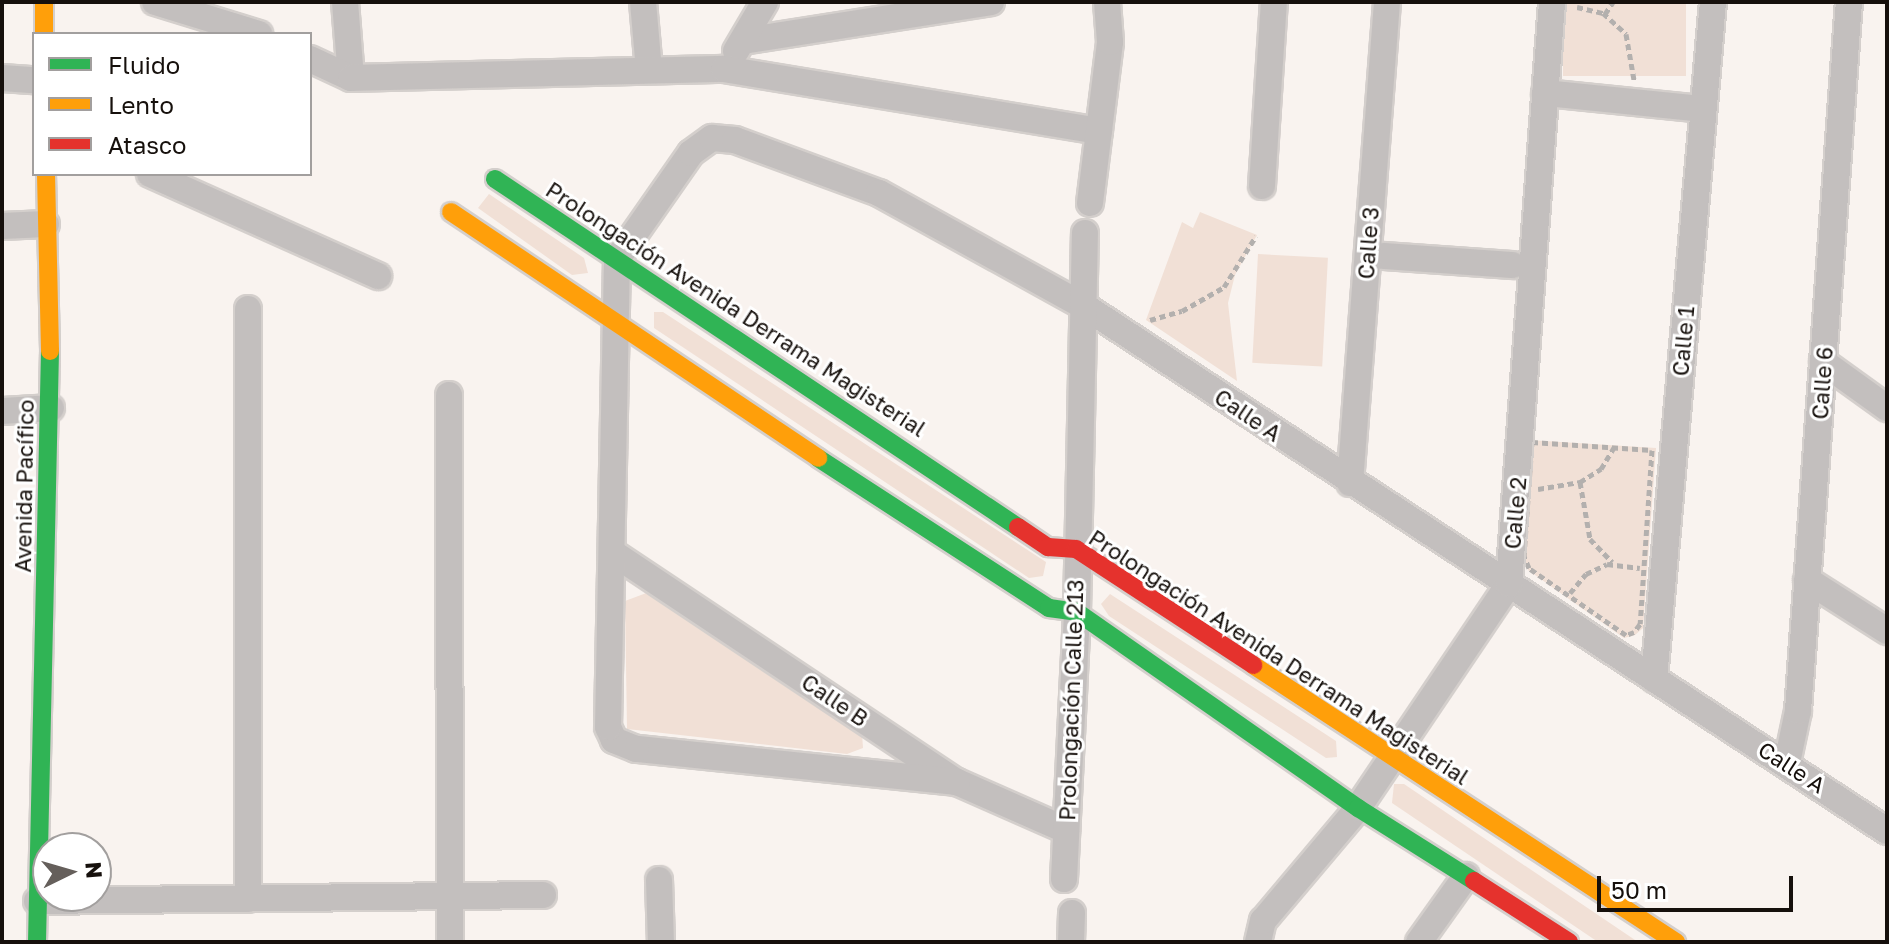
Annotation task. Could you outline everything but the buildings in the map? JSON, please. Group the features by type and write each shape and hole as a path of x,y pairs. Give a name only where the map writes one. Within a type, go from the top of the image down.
{"street":[{"path":"44,2 44,32"},
{"path":"155,2 252,32"},
{"path":"345,2 351,78"},
{"path":"643,2 649,70"},
{"path":"724,69 765,2"},
{"path":"743,41 955,4 991,2"},
{"path":"1090,203 1110,42 1107,2"},
{"path":"1262,186 1274,2"},
{"name":"Calle 3","path":"1350,483 1387,2"},
{"name":"Calle 1","path":"1654,679 1713,2"},
{"name":"Calle 6","path":"1787,763 1798,711 1849,2"},
{"name":"Calle 2","path":"1258,942 1263,921 1358,808 1509,584 1545,93 1558,4"},
{"path":"312,60 351,78 724,69 1099,131"},
{"path":"2,78 32,80"},
{"path":"1545,93 1703,109"},
{"name":"Calle A","path":"617,259 691,153 712,138 735,140 879,193 1084,306 1350,483 1787,763 1887,831"},
{"name":"Avenida Pacífico","path":"39,832 51,408 46,176"},
{"path":"154,176 378,276"},
{"name":"Prolongación Avenida Derrama Magisterial","path":"495,179 1048,547 1076,549 1392,761 1676,942"},
{"path":"451,212 989,570 1049,608 1077,612 1358,808 1569,942"},
{"path":"2,226 46,224"},
{"name":"Prolongación Calle 213","path":"1064,879 1077,612 1085,233"},
{"path":"1383,256 1513,265"},
{"path":"617,259 608,727 614,740 636,749 957,782"},
{"path":"248,309 248,899"},
{"path":"1823,362 1887,408"},
{"path":"449,395 450,942"},
{"path":"2,411 51,408"},
{"name":"Calle B","path":"613,553 957,782 1066,830"},
{"path":"1807,580 1887,631"},
{"path":"1419,942 1466,876"},
{"path":"659,880 661,942"},
{"path":"112,900 543,895"},
{"name":"Avenida Pacífico","path":"37,912 37,942"},
{"path":"1071,942 1072,913"}],"path":[{"path":"1605,14 1613,2"},
{"path":"1558,4 1605,14 1626,34 1634,81"},
{"path":"1620,80 1649,82"},
{"path":"1147,320 1182,311 1224,287 1256,236"},
{"path":"1532,442 1652,450 1640,624 1634,632 1626,635 1544,583 1524,556 1529,489 1532,442"},
{"path":"1529,489 1580,482 1601,469 1614,447"},
{"path":"1580,482 1590,539 1612,563 1644,570"},
{"path":"1567,597 1586,574 1612,563"}],"shaded area":[{"path":"1563,2 1686,2 1686,76 1563,76"},
{"path":"489,194 584,258 588,273 572,275 478,208"},
{"path":"1200,212 1257,235 1235,275 1228,303 1237,381 1146,320 1182,222 1193,228"},
{"path":"1258,254 1328,258 1322,367 1252,363"},
{"path":"654,312 663,312 1046,562 1043,576 1029,578 654,328"},
{"path":"1529,440 1656,448 1643,628 1635,635 1624,638 1528,570 1522,558"},
{"path":"649,592 862,734 863,748 847,754 627,729 625,601"},
{"path":"1110,594 1336,741 1337,757 1326,758 1109,616 1101,604"},
{"path":"1394,784 1404,784 1638,942 1598,942 1392,803"}],"traffic: fast":[{"path":"495,179 1018,527"},
{"path":"37,942 50,351"},
{"path":"818,458 1049,608 1077,612 1358,808 1474,881"}],"traffic: slow":[{"path":"44,2 44,32"},
{"path":"46,176 50,351"},
{"path":"451,212 818,458"},
{"path":"1253,665 1676,942"}],"traffic: jam":[{"path":"1018,527 1048,547 1076,549 1253,665"},
{"path":"1474,881 1569,942"}]}
